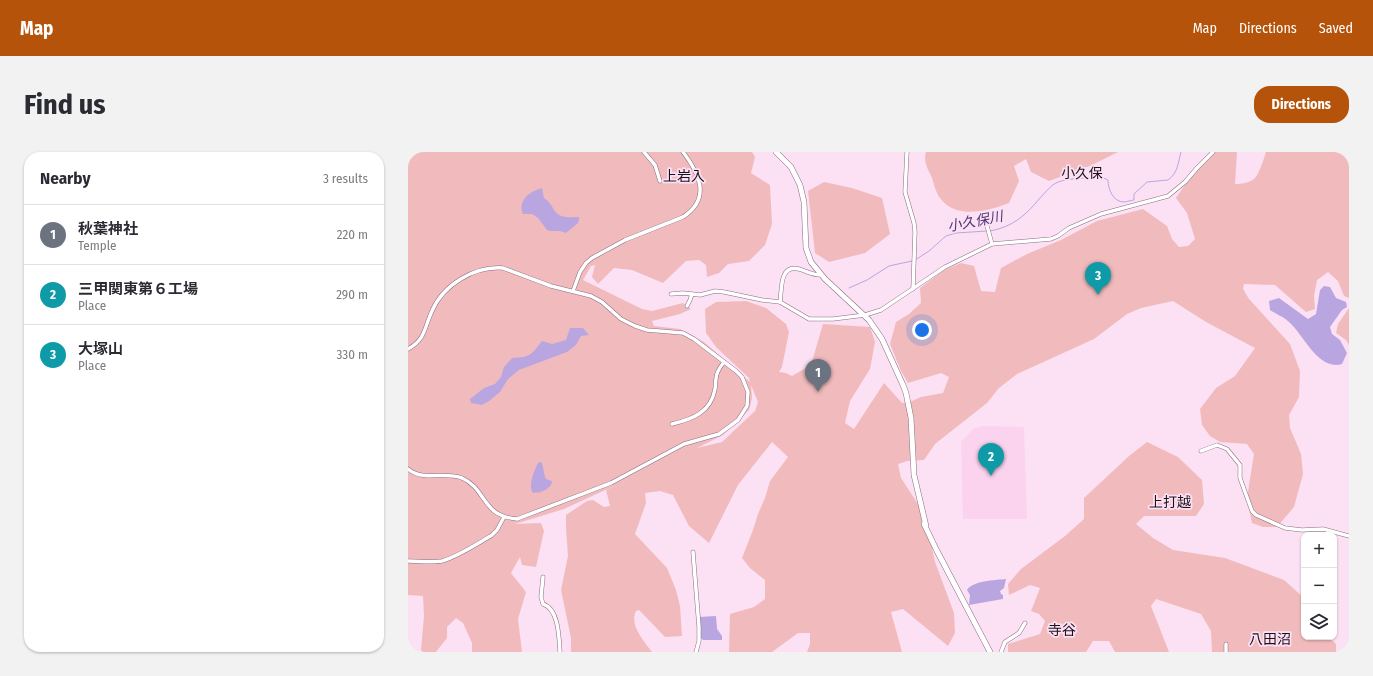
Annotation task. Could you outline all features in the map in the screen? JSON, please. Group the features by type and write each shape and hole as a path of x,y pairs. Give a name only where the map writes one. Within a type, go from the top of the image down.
{"street":[{"path":"644,152 655,165 660,181"},
{"path":"573,291 580,272 586,263 592,258 625,240 683,217 697,205 701,188 699,180 692,164 683,152"},
{"path":"776,152 791,167 800,185 804,202 807,252 811,262 820,275 865,314 882,339 903,384 908,399 910,416 908,418 912,480 920,513 936,549 990,652"},
{"path":"907,152 905,192 914,223 913,289"},
{"path":"672,294 683,293 700,295 715,291 780,302 809,319 833,319 881,310 945,267 992,244 1051,239 1069,228 1101,214 1168,196 1185,182 1213,152"},
{"path":"984,215 992,244"},
{"path":"408,349 415,345 422,337 432,311 442,294 453,284 479,272 495,268 503,268 551,286 591,296 602,302 621,319 635,326 647,330 683,333 694,339 742,377 748,392 747,406 743,413 738,420 725,430 712,437 684,444 611,483 517,519 504,517 490,508 477,490 461,478 451,476 423,476 408,469"},
{"path":"780,302 781,283 789,269 799,269 820,275"},
{"path":"687,306 692,294"},
{"path":"672,424 694,418 708,407 716,388 717,373 724,362"},
{"path":"1201,451 1217,445 1227,449 1240,465 1240,478 1252,511 1256,515 1285,528 1302,530 1332,530 1349,536"},
{"path":"408,561 433,562 449,558 492,535 498,530 504,517"},
{"path":"693,552 699,627 699,641 696,652"},
{"path":"543,577 541,597 543,604 551,608 554,614 558,631 560,652"},
{"path":"1001,652 1005,642 1019,633 1025,623"},
{"path":"1226,644 1226,652"}],"shaded area":[{"path":"408,152 752,152 755,157 751,173 770,185 772,224 765,245 749,261 728,264 719,273 707,277 706,265 699,260 686,261 663,283 632,270 614,268 598,284 592,277 595,265 591,266 583,280 642,309 652,311 683,303 691,309 680,314 652,321 654,326 680,329 704,342 750,382 749,378 716,347 706,333 705,309 716,302 746,301 766,308 786,324 789,332 782,367 779,372 792,376 811,365 823,324 870,327 875,342 870,369 850,401 845,423 854,429 884,383 902,403 921,397 943,393 949,377 941,373 908,383 901,371 890,344 896,322 909,314 921,303 920,288 944,270 961,263 974,266 981,291 995,292 1001,268 1027,254 1061,240 1097,221 1143,209 1167,226 1172,239 1179,247 1188,246 1195,239 1187,213 1176,198 1195,170 1214,152 1237,152 1235,184 1245,183 1256,177 1266,152 1349,152 1349,298 1344,296 1338,281 1328,272 1317,280 1314,296 1315,309 1306,312 1275,285 1244,284 1243,289 1249,299 1290,344 1300,371 1299,397 1289,415 1290,428 1301,454 1303,474 1294,507 1277,527 1263,527 1252,523 1247,498 1254,454 1247,444 1220,442 1210,436 1202,425 1200,409 1216,388 1235,376 1255,348 1206,322 1173,301 1141,308 1127,314 1094,339 1017,374 999,388 987,403 935,444 924,460 907,461 898,464 901,478 925,515 935,562 954,613 955,633 948,646 903,609 891,612 902,652 807,652 810,644 810,633 798,633 772,652 729,652 730,614 754,607 765,599 765,580 750,568 742,558 770,481 788,457 772,442 738,485 709,543 689,526 673,495 660,491 645,493 646,503 635,534 667,568 676,590 680,606 682,636 665,637 639,610 636,611 634,622 638,633 652,652 571,652 571,638 561,590 568,556 566,515 587,501 593,500 604,507 610,506 606,490 616,485 564,509 515,524 541,523 544,531 536,567 522,565 520,557 511,573 526,592 518,619 522,652 472,652 472,643 463,623 456,618 447,627 447,638 436,652 423,652 421,650 424,616 423,596 408,595","holes":["751,385 758,402 755,411 722,442 697,448 723,435 749,410 752,398"]},
{"path":"926,152 1118,152 1092,165 1049,181 1031,172 1026,159 1014,166 1019,181 1009,203 992,209 973,212 955,209 947,205 940,198 926,165"},
{"path":"824,182 852,188 882,198 890,234 865,253 829,262 815,253 808,191"},
{"path":"542,188 544,198 549,202 556,213 565,217 579,217 578,223 566,233 547,230 538,218 532,214 523,214 523,201 529,194"},
{"path":"1324,286 1330,287 1336,298 1346,302 1347,307 1342,310 1330,327 1332,334 1340,340 1347,353 1342,364 1333,365 1319,357 1289,322 1270,310 1269,301 1279,298 1308,319 1316,314 1320,290"},
{"path":"1349,308 1349,345 1346,340 1336,333 1338,324"},
{"path":"570,328 583,328 589,335 581,336 576,345 567,352 519,370 508,379 500,392 489,401 482,405 471,403 470,399 484,388 495,384 501,377 504,367 512,358 527,356 542,341 552,344 566,340"},
{"path":"983,426 1024,427 1027,519 963,519 961,442 973,429"},
{"path":"1147,442 1178,457 1202,480 1204,504 1196,516 1144,516 1136,524 1153,538 1173,550 1225,558 1284,580 1301,595 1301,640 1332,640 1336,644 1336,652 1212,652 1211,631 1201,614 1156,599 1151,606 1169,652 1115,652 1109,641 1093,641 1086,652 1008,652 1008,644 1040,634 1045,621 1039,614 1031,611 1040,588 1030,585 1009,595 1008,584 1021,569 1065,536 1084,519 1084,498 1129,456"},
{"path":"538,463 542,463 546,479 552,481 552,483 551,486 545,490 533,493 531,486 532,478"},
{"path":"1006,579 1004,588 1000,591 1003,595 1003,599 969,605 970,595 967,590 970,587 979,583"},
{"path":"716,616 717,629 722,636 722,640 703,640 701,638 699,617"}],"waterway":[{"name":"小久保川","path":"990,231 1006,227 1030,210 1052,186 1056,183 1070,179 1089,177 1102,178 1108,180 1110,191 1117,200 1124,202 1134,200 1134,194 1147,182 1168,180 1174,174 1181,152"},
{"name":"小久保川","path":"915,260 929,251 946,236 956,233 987,231"},
{"name":"小久保川","path":"849,288 867,280 889,266 912,261"}],"place":[{"name":"大塚山","path":"1098,295"},
{"name":"秋葉神社","path":"818,392"},
{"name":"三甲関東第６工場","path":"991,476"}],"district":[{"name":"小久保","path":"1082,173"},
{"name":"上岩入","path":"684,176"},
{"name":"上打越","path":"1170,502"},
{"name":"寺谷","path":"1062,630"},
{"name":"八田沼","path":"1270,639"}]}
